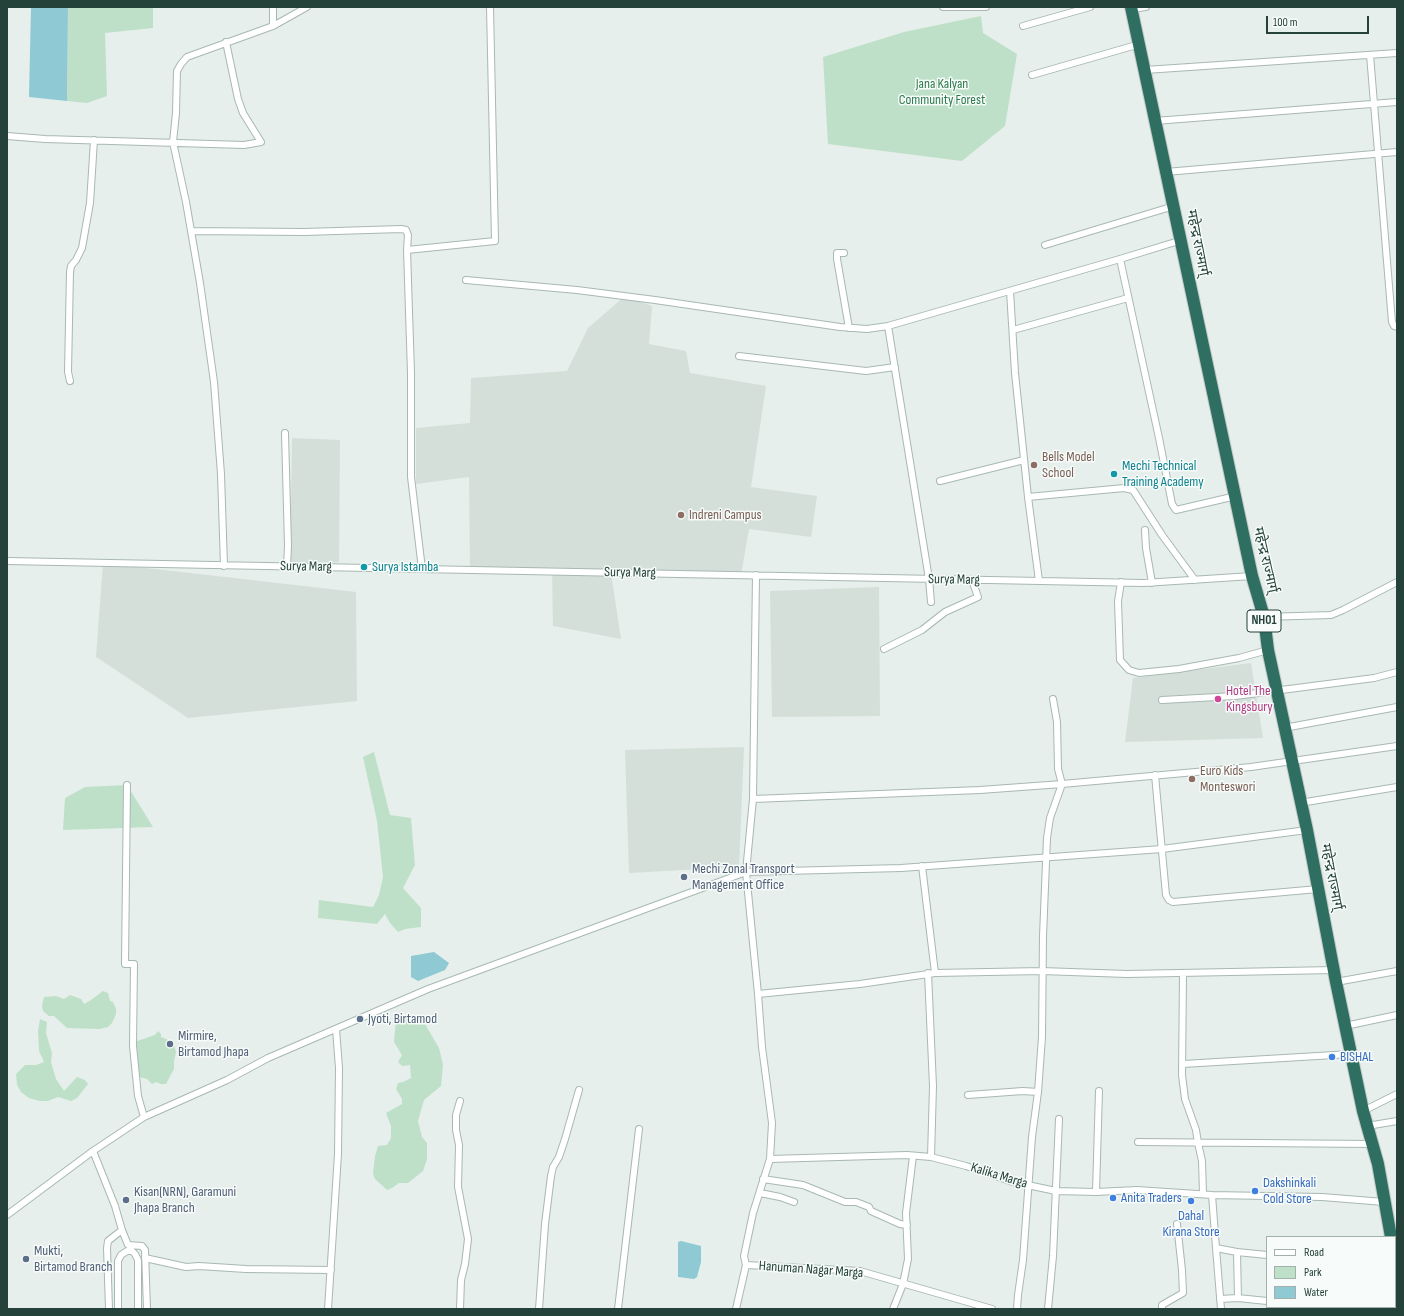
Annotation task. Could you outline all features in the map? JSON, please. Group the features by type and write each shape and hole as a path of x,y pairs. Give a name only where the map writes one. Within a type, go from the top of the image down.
{"highway":[{"name":"महेन्द्र राज्मार्ग्","path":"1132,8 1252,576 1264,617 1268,650 1276,690 1307,830 1336,982 1363,1111 1378,1164 1391,1236"}],"street":[{"path":"273,7 273,26"},
{"path":"224,566 221,474 214,382 191,231 173,142 176,113 177,71 187,57 273,26 306,7"},
{"path":"406,250 495,241 490,7"},
{"path":"943,7 986,7"},
{"path":"1023,26 1090,7"},
{"path":"1132,8 1146,7"},
{"path":"7,136 244,145 261,142 243,113 238,99 226,42"},
{"path":"1032,75 1140,44"},
{"path":"1145,70 1397,53"},
{"path":"1370,55 1392,322 1394,326 1397,327"},
{"path":"1155,121 1397,102"},
{"path":"70,381 68,372 70,272 71,266 82,248 90,203 94,140"},
{"path":"1166,172 1397,152"},
{"path":"1045,245 1174,206"},
{"path":"191,231 304,232 406,230 408,235 406,250 411,373 411,477 422,569"},
{"path":"466,280 560,288 849,328 867,329 888,326 1182,240"},
{"path":"844,253 837,253 837,259 849,328"},
{"path":"1120,259 1160,438 1172,504 1176,510 1236,496"},
{"path":"1010,291 1015,373 1028,497 1039,580"},
{"path":"1012,330 1128,298"},
{"path":"888,326 929,579 931,602"},
{"path":"739,356 866,371 895,367"},
{"path":"285,433 288,546 287,567"},
{"path":"940,481 1024,460"},
{"path":"1028,497 1124,488 1133,490 1141,500 1162,535 1195,580"},
{"path":"1146,530 1146,548 1152,583"},
{"name":"Surya Marg","path":"7,561 1152,583 1252,576"},
{"path":"736,1309 746,1265 744,1256 753,1213 760,1193 762,1180 770,1159 772,1123 762,1047 746,872 753,799 756,575"},
{"path":"884,649 922,630 945,612 978,597 972,580"},
{"path":"1121,582 1118,601 1120,660 1129,670 1139,673 1178,669 1239,658 1268,650"},
{"path":"1264,617 1330,615 1343,610 1397,582"},
{"path":"1162,700 1235,696 1374,678 1397,672"},
{"path":"1017,1309 1024,1260 1032,1137 1038,1092 1042,1037 1042,971 1047,838 1050,818 1062,784 1058,769 1058,728 1052,699"},
{"path":"1284,728 1397,707"},
{"path":"753,799 980,790 1062,784 1251,767 1397,746"},
{"path":"1155,775 1166,895 1168,900 1173,902 1318,889"},
{"path":"127,785 125,964 134,964 133,1046 138,1096 144,1117"},
{"path":"1300,803 1397,787"},
{"path":"7,1215 93,1151 144,1117 227,1080 268,1058 428,989 746,872 922,866 1162,849 1307,830"},
{"path":"922,866 932,973 933,1086 931,1157"},
{"path":"758,994 860,984 932,973 1042,971 1183,974 1334,970"},
{"path":"1336,982 1397,971"},
{"path":"1183,974 1183,1064 1185,1099 1196,1130 1202,1161 1203,1194"},
{"path":"1345,1026 1397,1015"},
{"path":"328,1309 338,1154 339,1068 336,1029"},
{"path":"1183,1064 1351,1054"},
{"path":"539,1309 545,1224 551,1176 553,1167 559,1157 565,1139 579,1090"},
{"path":"968,1095 1023,1091 1038,1092"},
{"path":"1096,1192 1099,1091"},
{"path":"1363,1111 1397,1094"},
{"path":"460,1101 456,1115 456,1130 459,1145 458,1187 468,1239 465,1264 460,1280 460,1309"},
{"path":"1048,1309 1053,1256 1059,1119"},
{"path":"1367,1126 1397,1121"},
{"path":"618,1309 639,1129"},
{"path":"1138,1142 1372,1144"},
{"path":"93,1151 115,1206 128,1245 142,1246 145,1250 147,1309"},
{"path":"893,1309 903,1284 908,1259 906,1213 913,1156"},
{"name":"Kalika Marga","path":"770,1159 913,1156 931,1157 966,1166 1013,1182 1056,1191 1096,1192 1137,1190 1212,1195 1322,1197 1384,1202"},
{"path":"762,1180 803,1185 845,1202 856,1202 869,1207 871,1211 900,1224 907,1225"},
{"path":"760,1193 780,1197 794,1202"},
{"path":"1212,1195 1221,1309"},
{"path":"1162,1309 1162,1305 1183,1293 1177,1224"},
{"path":"109,1309 108,1241 122,1230"},
{"path":"1216,1248 1266,1255"},
{"path":"118,1309 118,1261 121,1255 127,1251 135,1254 138,1260 138,1309"},
{"path":"1237,1252 1238,1298"},
{"path":"145,1258 186,1267 199,1266 246,1269 331,1270"},
{"name":"Hanuman Nagar Marga","path":"746,1265 860,1271 992,1309"},
{"path":"1220,1299 1238,1298 1266,1301"}],"shaded area":[{"path":"625,296 652,306 649,344 686,351 690,373 766,386 751,487 817,496 811,537 749,529 741,575 611,573 621,639 553,626 552,571 470,570 469,477 416,484 416,428 470,423 471,378 567,371 588,328"},
{"path":"292,438 340,440 339,562 290,567"},
{"path":"103,563 356,592 357,701 188,718 96,657"},
{"path":"879,587 880,716 772,717 770,591"},
{"path":"1251,663 1263,738 1125,742 1133,678"},
{"path":"744,747 739,867 629,873 625,750"}],"green space":[{"path":"68,7 153,7 153,28 105,33 107,96 87,103 67,101"},
{"name":"Jana Kalyan Community Forest","path":"981,16 983,33 1017,54 1005,126 962,161 828,144 823,57 904,32"},
{"path":"374,752 390,815 411,818 415,865 403,888 421,908 421,927 405,929 398,932 390,923 385,914 377,924 318,918 319,900 373,907 379,895 383,877 377,821 363,757"},
{"path":"127,785 153,827 63,830 65,798 85,787"},
{"path":"103,991 108,993 110,1001 113,1002 116,1009 116,1014 112,1023 108,1027 100,1029 67,1028 54,1016 49,1016 43,1011 42,1006 44,997 56,996 64,999 70,995 81,999 84,1004"},
{"path":"411,1015 422,1019 439,1048 443,1065 441,1086 424,1100 418,1121 422,1137 427,1143 427,1159 423,1171 408,1183 399,1183 387,1190 375,1179 373,1174 375,1156 378,1146 387,1145 391,1138 391,1126 386,1113 402,1104 402,1099 396,1089 398,1083 411,1078 410,1065 402,1066 398,1062 402,1055 394,1042 396,1019 400,1016"},
{"path":"40,1019 47,1022 46,1033 52,1053 51,1062 56,1079 64,1091 77,1077 85,1080 88,1084 77,1098 71,1101 58,1097 48,1101 40,1101 29,1098 21,1092 17,1085 16,1074 25,1065 36,1065 44,1062 39,1051 38,1031"},
{"path":"158,1031 161,1034 161,1037 173,1042 176,1052 174,1069 166,1084 156,1082 152,1084 147,1079 139,1077 134,1063 133,1046 137,1041 155,1035"}],"water":[{"path":"31,7 68,7 67,101 29,97"},
{"path":"434,952 449,963 445,970 418,981 411,977 411,956"},
{"path":"681,1241 701,1246 701,1262 697,1277 694,1279 678,1277 678,1242"}],"place":[{"name":"Bells Model School","path":"1034,465"},
{"name":"Mechi Technical Training Academy","path":"1114,474"},
{"name":"Indreni Campus","path":"681,515"},
{"name":"Surya Istamba","path":"364,567"},
{"name":"Hotel The Kingsbury","path":"1218,699"},
{"name":"Euro Kids Monteswori","path":"1192,779"},
{"name":"Mechi Zonal Transport Management Office","path":"684,877"},
{"name":"Jyoti, Birtamod","path":"360,1019"},
{"name":"Mirmire, Birtamod Jhapa","path":"170,1044"},
{"name":"BISHAL","path":"1332,1057"},
{"name":"Dakshinkali Cold Store","path":"1255,1191"},
{"name":"Anita Traders","path":"1113,1198"},
{"name":"Kisan(NRN), Garamuni Jhapa Branch","path":"126,1200"},
{"name":"Dahal Kirana Store","path":"1191,1201"},
{"name":"Mukti, Birtamod Branch","path":"26,1259"}]}
